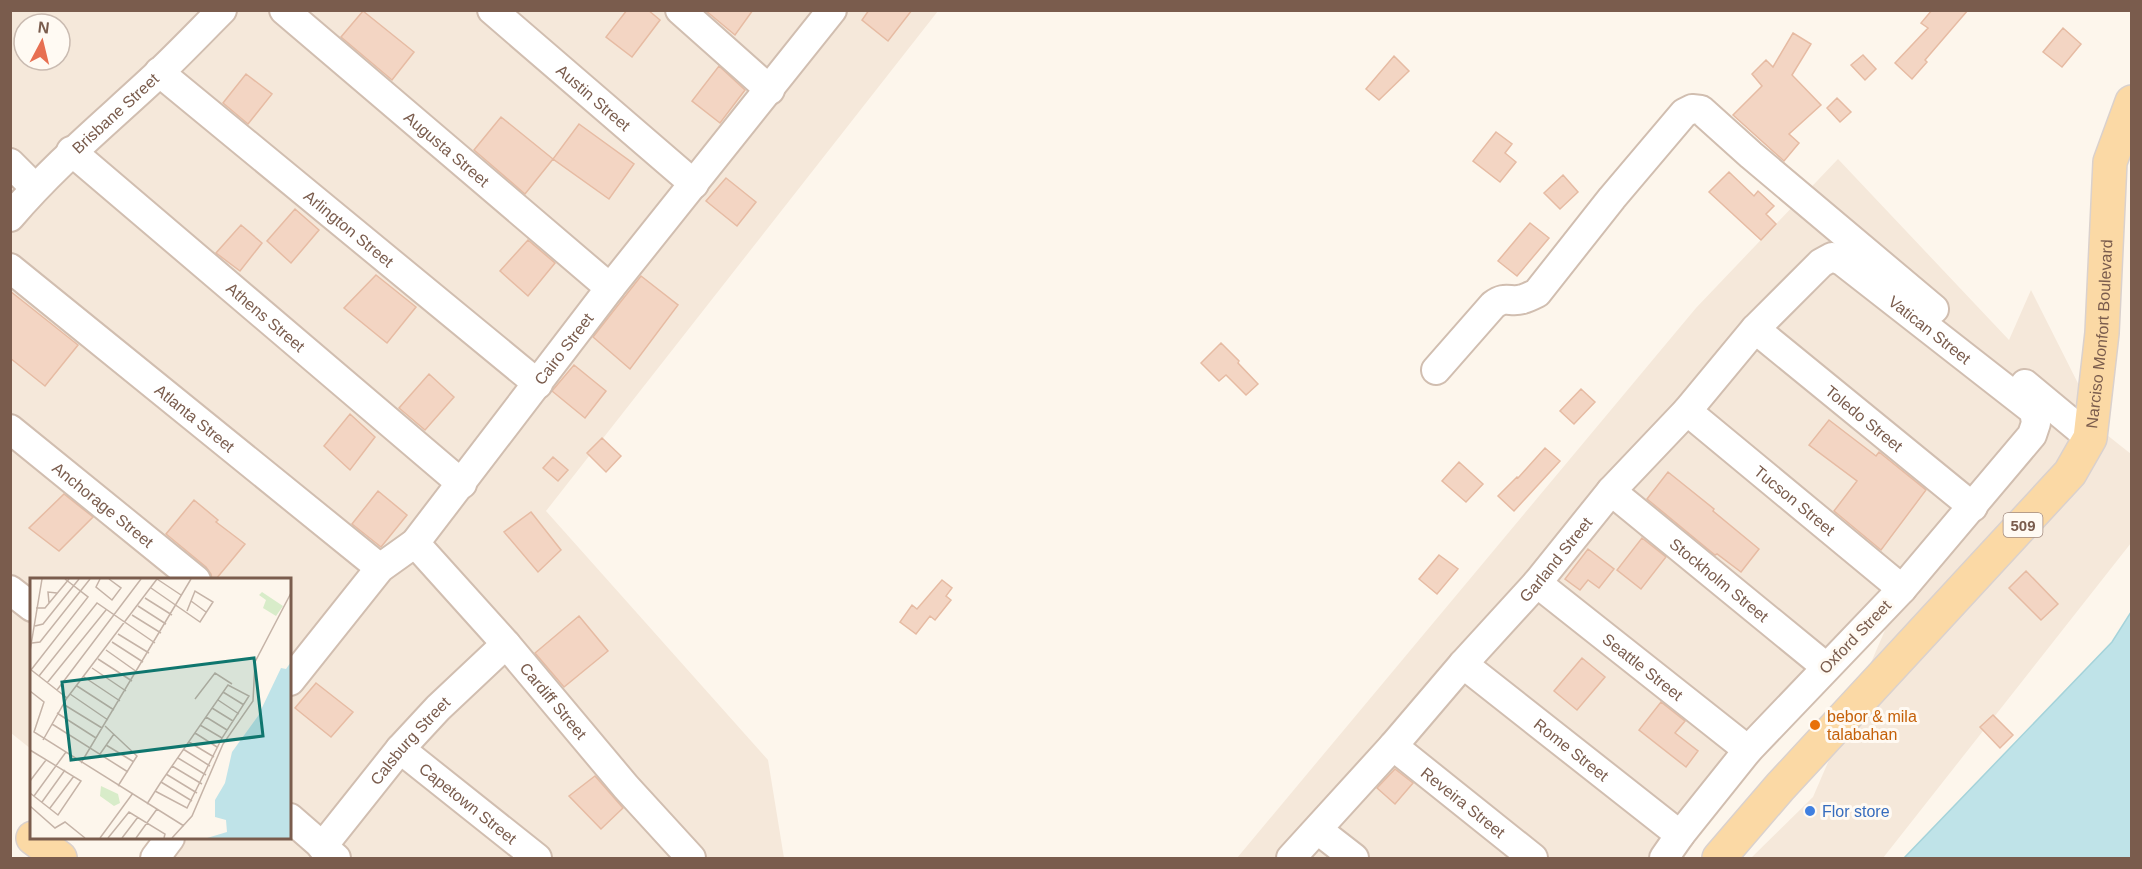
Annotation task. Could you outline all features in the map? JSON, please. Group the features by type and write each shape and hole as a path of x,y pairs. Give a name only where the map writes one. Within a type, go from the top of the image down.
{"main road":[{"name":"Narciso Monfort Boulevard","path":"1719,858 1788,778 2070,473 2090,438 2102,333 2110,162 2132,102"},
{"path":"10,820 30,835"},
{"path":"35,839 60,858"},
{"path":"10,848 25,858"}],"street":[{"name":"Brisbane Street","path":"10,217 71,151 159,72 222,10"},
{"name":"Augusta Street","path":"284,10 610,288"},
{"name":"Austin Street","path":"492,10 694,184"},
{"path":"680,10 770,90"},
{"name":"Cairo Street","path":"294,667 380,568 415,543 610,288 832,10"},
{"name":"Arlington Street","path":"159,72 538,384"},
{"path":"1436,370 1493,305 1507,298 1522,300 1537,293 1612,198 1684,113 1692,109 1701,110 1839,230 2090,438"},
{"name":"Athens Street","path":"71,151 462,484"},
{"path":"10,163 35,188"},
{"name":"Vatican Street","path":"1821,263 1832,257 1842,261 2034,411"},
{"name":"Garland Street","path":"1291,858 1537,583 1611,491 1687,411 1755,329 1821,263"},
{"name":"Atlanta Street","path":"10,268 380,568"},
{"name":"Toledo Street","path":"1755,329 1972,507"},
{"name":"Tucson Street","path":"1687,411 1902,589"},
{"name":"Oxford Street","path":"1665,858 1680,835 1748,750 1902,589 2032,435 2036,423 2034,411"},
{"name":"Anchorage Street","path":"10,429 195,578"},
{"name":"Stockholm Street","path":"1611,491 1826,667"},
{"name":"Cardiff Street","path":"415,543 506,644 626,787 691,858"},
{"name":"Seattle Street","path":"1537,583 1748,750"},
{"path":"10,590 30,605"},
{"name":"Calsburg Street","path":"329,853 400,749 438,708 506,644"},
{"name":"Rome Street","path":"1463,664 1680,835"},
{"name":"Reveira Street","path":"1393,746 1533,858"},
{"name":"Capetown Street","path":"400,749 537,858"},
{"path":"291,819 329,853"},
{"path":"1318,830 1354,858"},
{"path":"155,858 169,839"}],"shaded area":[{"path":"10,11 938,11 546,511 768,760 784,858 172,858 146,839 291,839 291,578 30,578 30,748 11,733"},
{"path":"1838,159 2009,340 2031,290 2102,431 2131,454 2131,543 1883,858 1751,858 1813,797 1892,614 1665,858 1237,858 1696,308"}],"water":[{"path":"2131,612 2131,858 1904,858 2112,642"}],"building":[{"path":"627,10 648,10 660,20 632,57 606,37"},
{"path":"705,10 753,10 735,35"},
{"path":"869,10 912,10 888,41 862,20"},
{"path":"1932,10 1968,10 1925,60 1927,62 1912,79 1895,63 1928,28 1921,23"},
{"path":"363,11 414,52 392,80 341,37"},
{"path":"2063,28 2081,44 2062,67 2043,52"},
{"path":"1793,33 1811,44 1792,75 1821,105 1789,134 1799,143 1784,161 1733,115 1762,86 1752,74 1766,60 1773,67"},
{"path":"1863,55 1876,69 1865,80 1851,65"},
{"path":"1394,56 1409,71 1379,100 1366,89"},
{"path":"719,66 745,90 720,123 692,101"},
{"path":"246,74 272,94 248,124 223,103"},
{"path":"1837,98 1851,112 1840,122 1827,108"},
{"path":"501,117 553,159 525,194 474,150"},
{"path":"579,124 634,164 609,199 553,159"},
{"path":"1496,132 1512,144 1505,153 1516,162 1500,182 1473,161"},
{"path":"1729,172 1754,196 1758,191 1774,206 1766,214 1776,224 1761,240 1709,192"},
{"path":"1563,175 1578,192 1560,209 1544,193"},
{"path":"726,178 756,202 737,226 706,201"},
{"path":"295,209 319,230 291,263 267,241"},
{"path":"1530,223 1549,238 1517,276 1498,261"},
{"path":"241,225 262,243 240,271 216,253"},
{"path":"528,240 555,263 528,296 500,271"},
{"path":"376,275 416,307 387,343 344,308"},
{"path":"641,276 678,305 630,369 593,337"},
{"path":"10,291 78,345 45,386 10,358"},
{"path":"1221,343 1258,384 1246,395 1226,375 1219,381 1201,363"},
{"path":"574,365 606,391 585,418 552,391"},
{"path":"429,374 454,397 425,430 399,408"},
{"path":"1581,389 1595,402 1574,424 1560,411"},
{"path":"350,414 375,437 350,470 324,446"},
{"path":"1829,420 1876,456 1879,452 1926,490 1881,550 1834,511 1857,481 1809,445"},
{"path":"602,438 621,456 606,472 587,453"},
{"path":"1545,448 1560,461 1514,511 1498,496"},
{"path":"553,457 568,470 558,481 543,468"},
{"path":"1459,462 1483,484 1466,502 1442,481"},
{"path":"1668,472 1759,549 1741,572 1717,554 1715,555 1647,499"},
{"path":"378,491 407,515 381,547 352,524"},
{"path":"64,494 93,517 59,551 29,528"},
{"path":"194,500 218,520 216,522 245,544 217,578 212,578 206,567 166,534"},
{"path":"531,512 561,550 538,572 504,532"},
{"path":"1642,538 1666,557 1641,589 1617,570"},
{"path":"1588,549 1614,569 1599,588 1588,580 1580,590 1565,579"},
{"path":"1439,555 1458,569 1437,594 1419,579"},
{"path":"2026,571 2058,604 2041,620 2009,588"},
{"path":"942,580 952,588 946,596 951,600 935,620 930,616 916,634 900,622 912,605 917,609"},
{"path":"579,616 608,651 564,687 535,653"},
{"path":"1582,658 1605,677 1577,710 1554,691"},
{"path":"316,683 353,712 331,737 295,708"},
{"path":"1661,702 1685,721 1675,733 1698,751 1686,767 1639,730"},
{"path":"1993,715 2013,735 2000,748 1980,727"},
{"path":"1395,769 1413,783 1395,804 1377,788"},
{"path":"595,776 623,808 601,829 569,796"}],"place":[{"name":"bebor & mila talabahan","path":"1815,725"},
{"name":"Flor store","path":"1810,811"}]}
